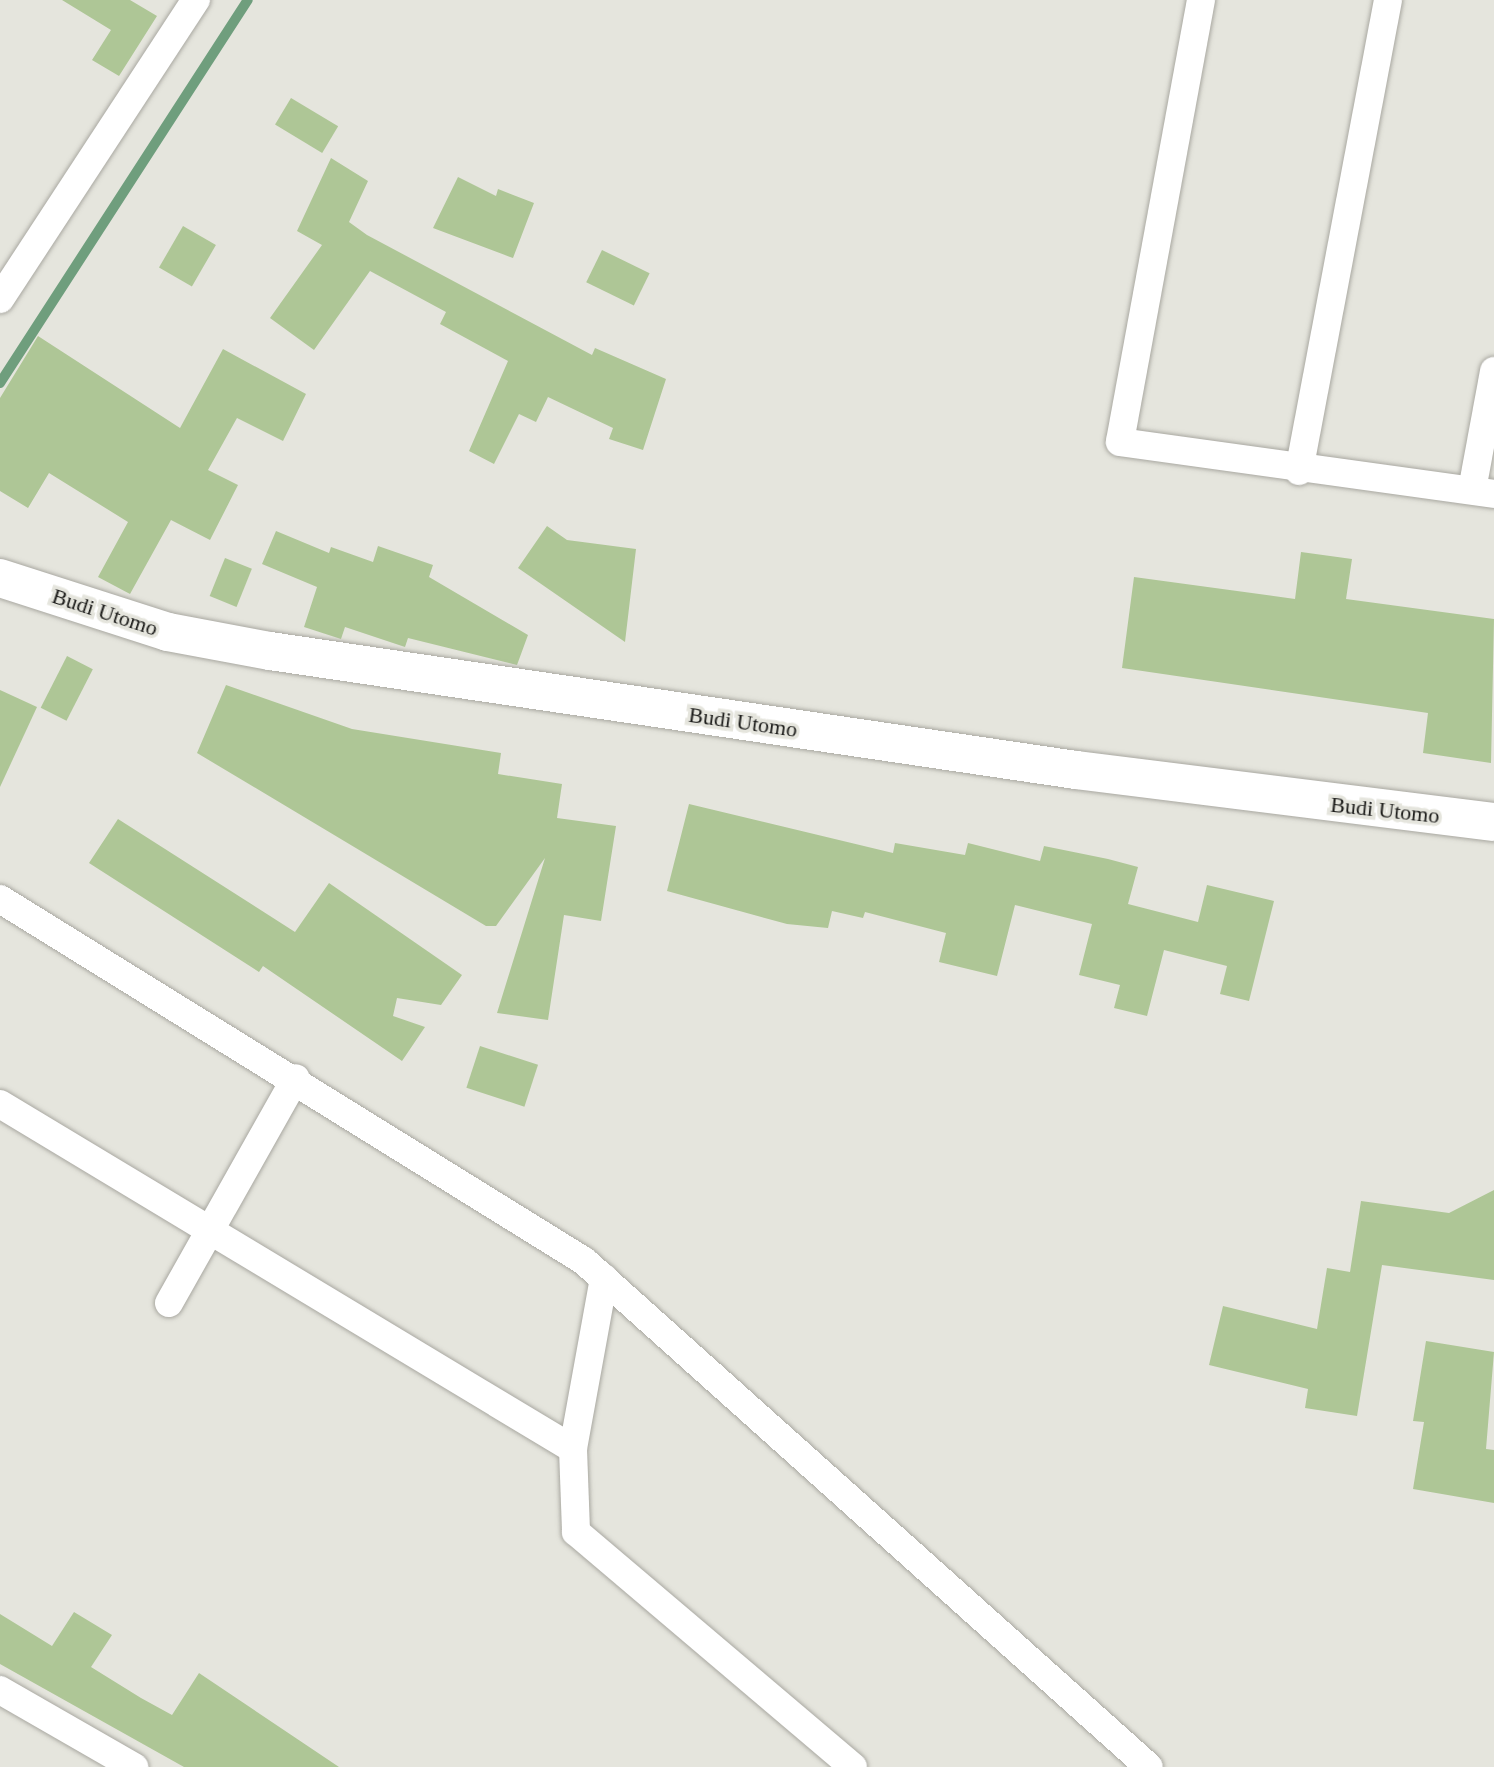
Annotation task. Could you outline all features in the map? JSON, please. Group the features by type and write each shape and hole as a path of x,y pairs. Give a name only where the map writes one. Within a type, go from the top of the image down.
{"street":[{"path":"1201,0 1120,442 1299,471 1483,492 1494,371"},
{"path":"1299,471 1388,0"},
{"path":"0,299 184,4"},
{"name":"Budi Utomo","path":"0,578 168,632 270,651 1091,772 1494,822"},
{"path":"0,899 296,1078 604,1278 1149,1767"},
{"path":"169,1303 296,1078"},
{"path":"0,1104 573,1449"},
{"path":"604,1278 573,1449 576,1532 853,1767"},
{"path":"0,1690 134,1767"}],"building":[{"path":"62,0 130,0 157,16 119,76 92,60 111,30"},
{"path":"291,98 338,126 322,153 275,125"},
{"path":"331,158 368,181 349,222 367,235 592,355 595,348 666,379 643,450 609,439 613,428 548,397 536,422 519,414 494,464 469,451 508,361 440,324 446,312 370,271 314,350 270,318 322,245 297,231"},
{"path":"458,177 496,196 498,189 534,203 513,258 433,228"},
{"path":"183,226 216,245 192,287 159,268"},
{"path":"602,250 650,273 634,306 586,282"},
{"path":"38,336 180,428 223,349 306,394 283,441 237,418 208,470 238,485 210,540 171,520 130,594 98,577 128,522 49,473 28,508 0,491 0,398"},
{"path":"547,526 567,540 636,549 625,642 518,568"},
{"path":"276,531 329,553 331,547 373,562 378,546 433,565 429,577 528,635 517,665 408,638 405,647 345,627 341,639 304,627 317,587 262,564"},
{"path":"1301,552 1352,559 1346,599 1494,619 1491,763 1423,753 1428,713 1122,668 1134,577 1295,599"},
{"path":"225,558 252,569 237,607 210,596"},
{"path":"67,656 93,669 67,721 41,708"},
{"path":"226,685 352,729 501,753 498,774 562,784 557,818 616,826 601,921 564,915 548,1020 497,1013 545,858 496,926 486,926 197,753"},
{"path":"0,690 37,707 0,787"},
{"path":"689,804 893,853 895,843 965,855 968,843 1040,861 1044,846 1108,859 1138,867 1128,904 1198,922 1207,885 1274,901 1249,1001 1220,994 1227,966 1164,950 1147,1016 1114,1008 1120,985 1079,975 1092,924 1015,905 997,976 939,962 946,933 865,912 863,918 832,911 828,928 787,924 667,891"},
{"path":"118,819 295,932 329,883 462,975 441,1005 397,998 393,1016 425,1027 402,1061 263,966 259,972 89,863"},
{"path":"480,1046 538,1065 524,1107 466,1088"},
{"path":"1494,1190 1494,1280 1382,1265 1357,1416 1305,1408 1308,1389 1209,1365 1223,1306 1317,1329 1327,1268 1350,1272 1361,1201 1449,1213"},
{"path":"1426,1341 1494,1352 1486,1449 1494,1450 1494,1503 1413,1489 1424,1422 1413,1421"},
{"path":"74,1612 112,1635 91,1667 141,1698 172,1715 199,1673 339,1767 184,1767 0,1664 0,1614 52,1646"}],"waterway":[{"path":"0,383 248,0"}]}
